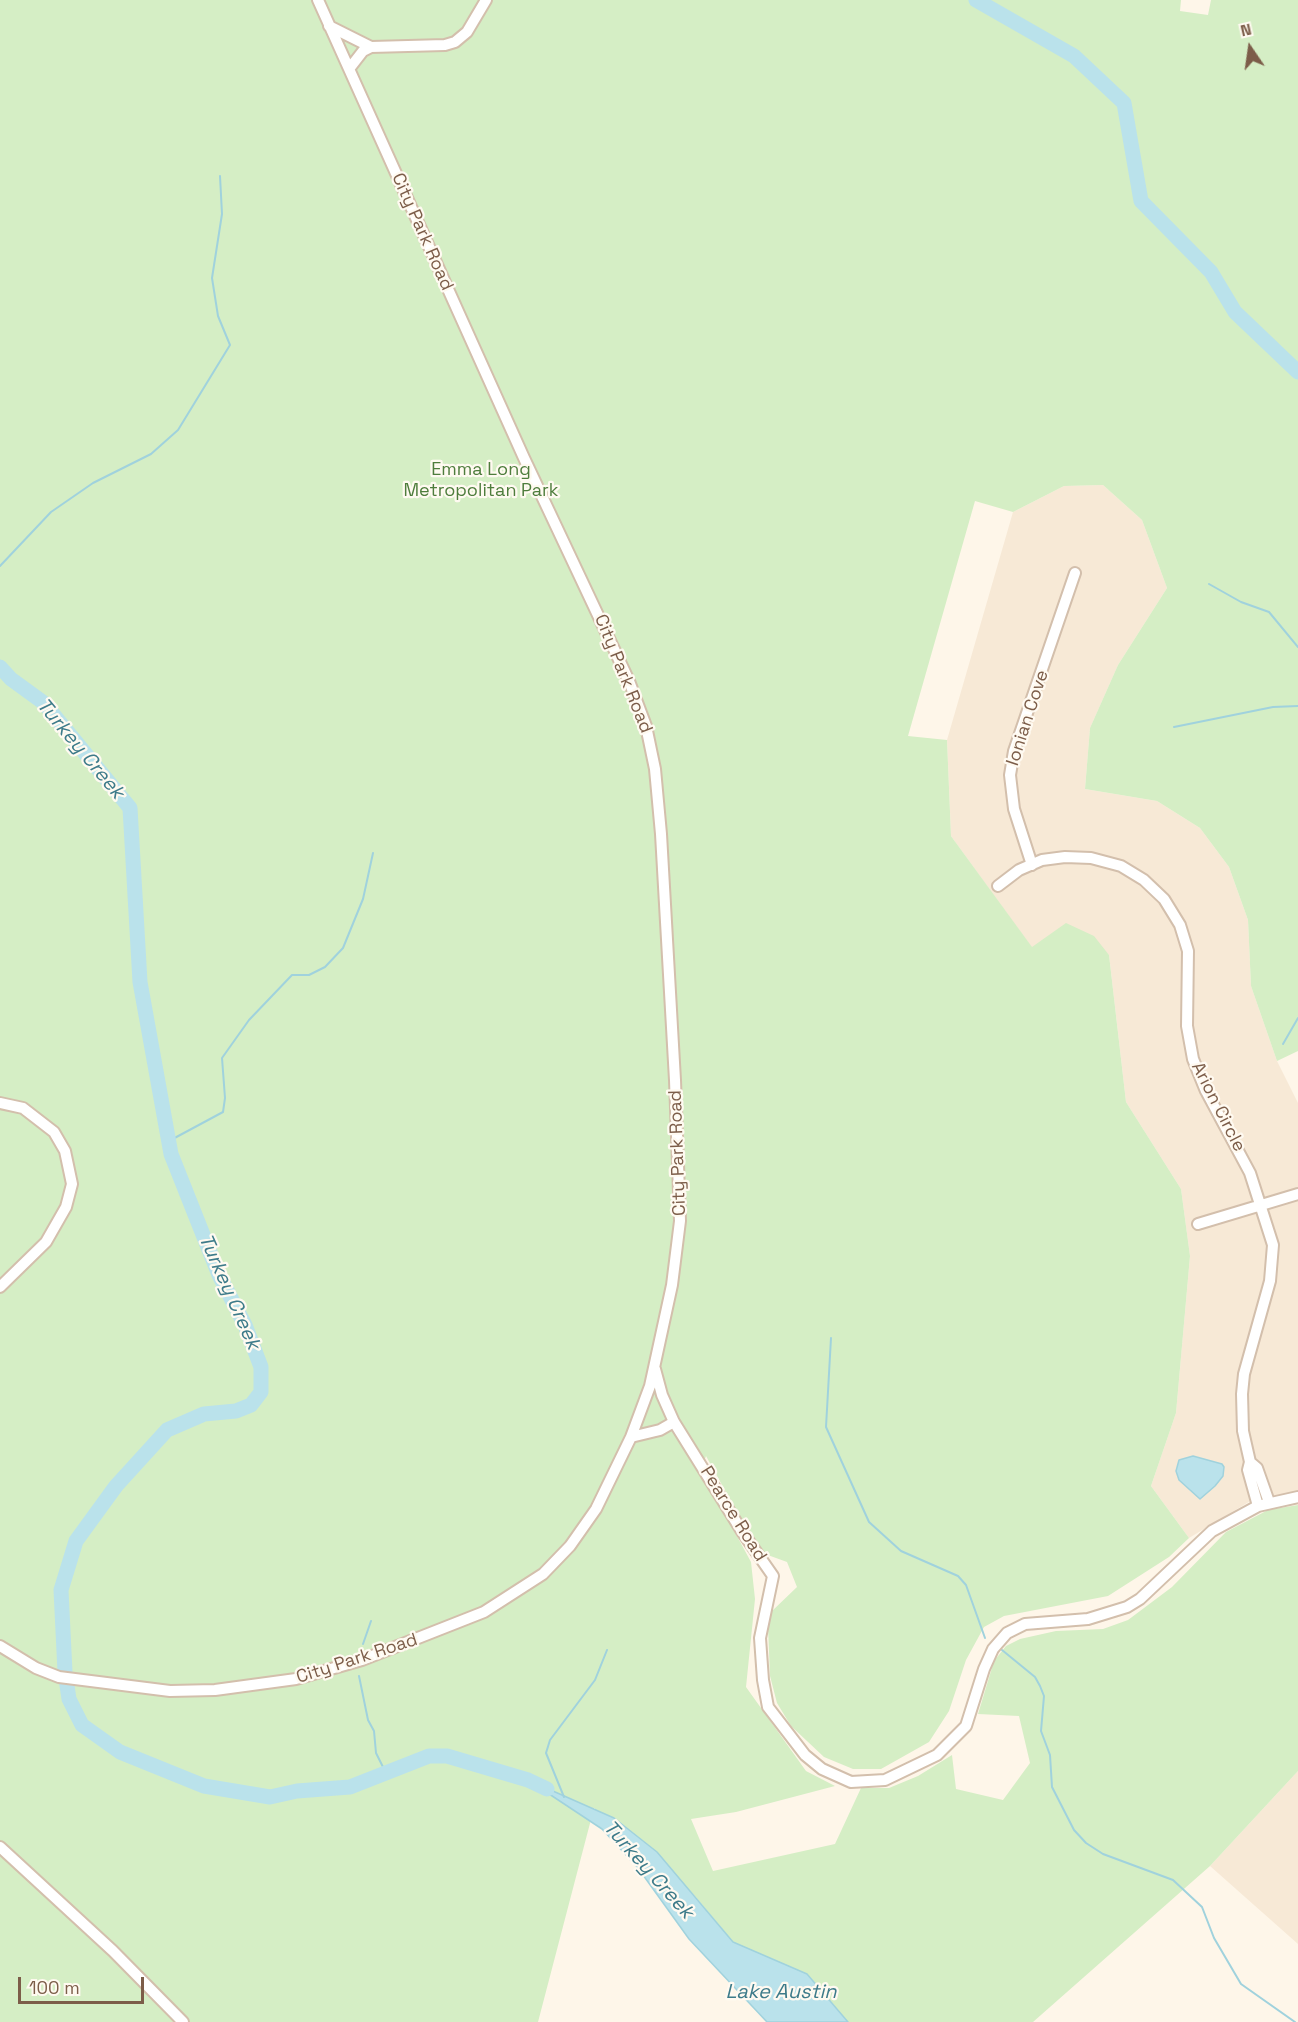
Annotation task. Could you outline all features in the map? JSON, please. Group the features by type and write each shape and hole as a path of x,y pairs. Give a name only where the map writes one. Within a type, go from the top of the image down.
{"street":[{"name":"City Park Road","path":"0,1646 36,1668 59,1677 195,1691 277,1684 362,1660 466,1621 532,1582 570,1546 596,1509 631,1437 655,1366 677,1259 680,1215 664,885 652,747 629,681 524,458 318,0"},
{"path":"329,26 371,47 421,48 455,42 475,22 486,0"},
{"path":"349,69 363,51 371,47"},
{"name":"Ionian Cove","path":"1032,865 1014,809 1010,775 1014,751 1075,573"},
{"name":"Arion Circle","path":"998,886 1032,865 1065,856 1107,861 1155,888 1173,911 1180,925 1188,951 1187,1026 1193,1059 1206,1091 1243,1156 1273,1245 1270,1281 1244,1374 1242,1421 1250,1462 1257,1468 1263,1504"},
{"path":"0,1103 23,1108 54,1132 65,1151 72,1184 66,1207 46,1242 0,1287"},
{"path":"1198,1224 1298,1194"},
{"name":"Pearce Road","path":"655,1366 662,1395 674,1422 742,1533 772,1576 760,1638 763,1680 768,1707 805,1755 822,1769 851,1782 885,1780 937,1755 966,1726 984,1669 993,1649 1007,1633 1024,1624 1088,1619 1127,1607 1140,1599 1212,1532 1263,1504 1298,1497"},
{"path":"631,1437 660,1430 674,1422"},
{"path":"0,1847 112,1951 183,2022"}],"shaded area":[{"path":"1103,485 1142,520 1167,588 1118,665 1090,728 1085,789 1157,801 1200,828 1229,867 1248,920 1251,986 1277,1061 1298,1103 1298,1492 1252,1500 1189,1538 1151,1486 1176,1413 1190,1256 1181,1189 1126,1102 1109,955 1066,924 1032,948 951,836 947,740 1013,512 1064,486"},
{"path":"1298,1771 1298,1944 1210,1866"}],"green space":[{"name":"Emma Long Metropolitan Park","path":"0,0 1181,0 1180,11 1208,15 1211,0 1298,0 1298,1051 1277,1061 1251,986 1248,920 1229,867 1200,828 1157,801 1085,789 1090,728 1118,665 1167,588 1142,520 1103,485 1064,486 1013,512 975,501 908,736 947,740 951,836 1032,947 1066,923 1094,936 1109,955 1126,1102 1181,1189 1190,1256 1176,1413 1151,1486 1189,1538 1169,1557 1108,1596 1004,1616 984,1627 966,1660 949,1711 929,1742 881,1769 853,1769 824,1757 791,1726 777,1703 770,1676 768,1627 771,1612 797,1587 787,1562 765,1554 743,1523 706,1456 701,1470 751,1562 755,1599 746,1687 806,1771 835,1786 736,1812 691,1819 713,1871 835,1844 861,1788 889,1788 918,1776 952,1755 956,1789 1003,1800 1030,1763 1019,1716 978,1714 994,1661 1006,1646 1020,1639 1056,1631 1103,1629 1128,1620 1172,1587 1226,1532 1268,1510 1298,1505 1298,1771 1210,1866 1033,2022 848,2022 807,1974 733,1942 694,1895 594,1808 538,2022 0,2022"}],"water":[{"path":"1193,1456 1222,1464 1224,1467 1223,1476 1200,1499 1179,1480 1176,1471 1179,1460"},
{"name":"Lake Austin","path":"528,1780 614,1818 657,1852 733,1942 807,1974 848,2022 767,2022 689,1939 638,1868 602,1829"}],"waterway":[{"path":"976,0 1074,56 1124,103 1141,201 1211,272 1235,312 1298,372"},
{"path":"0,566 51,512 93,483 151,454 178,430 230,345 218,316 212,278 222,214 220,176"},
{"path":"1209,584 1241,602 1269,612 1298,647"},
{"name":"Turkey Creek","path":"0,667 11,679 44,703 130,808 140,982 171,1154 219,1275 245,1325 261,1367 261,1392 251,1405 236,1411 204,1414 167,1430 116,1486 76,1541 61,1590 65,1672 69,1699 82,1725 120,1752 204,1786 270,1797 297,1791 350,1787 429,1756 447,1756 528,1780 547,1789"},
{"path":"1174,727 1273,707 1298,706"},
{"path":"169,1141 223,1112 225,1098 222,1058 249,1020 292,975 309,975 325,967 343,948 363,899 373,853"},
{"path":"1283,1044 1298,1018"},
{"path":"831,1338 826,1427 869,1522 901,1551 958,1576 966,1585 985,1638"},
{"path":"363,1644 371,1621"},
{"path":"564,1797 546,1753 550,1740 595,1680 607,1650"},
{"path":"1002,1650 1035,1677 1040,1686 1044,1696 1041,1731 1050,1755 1052,1787 1074,1830 1086,1843 1103,1854 1173,1880 1202,1907 1214,1938 1241,1984 1295,2022"},
{"path":"359,1676 368,1720 374,1731 376,1753 386,1773"}]}
